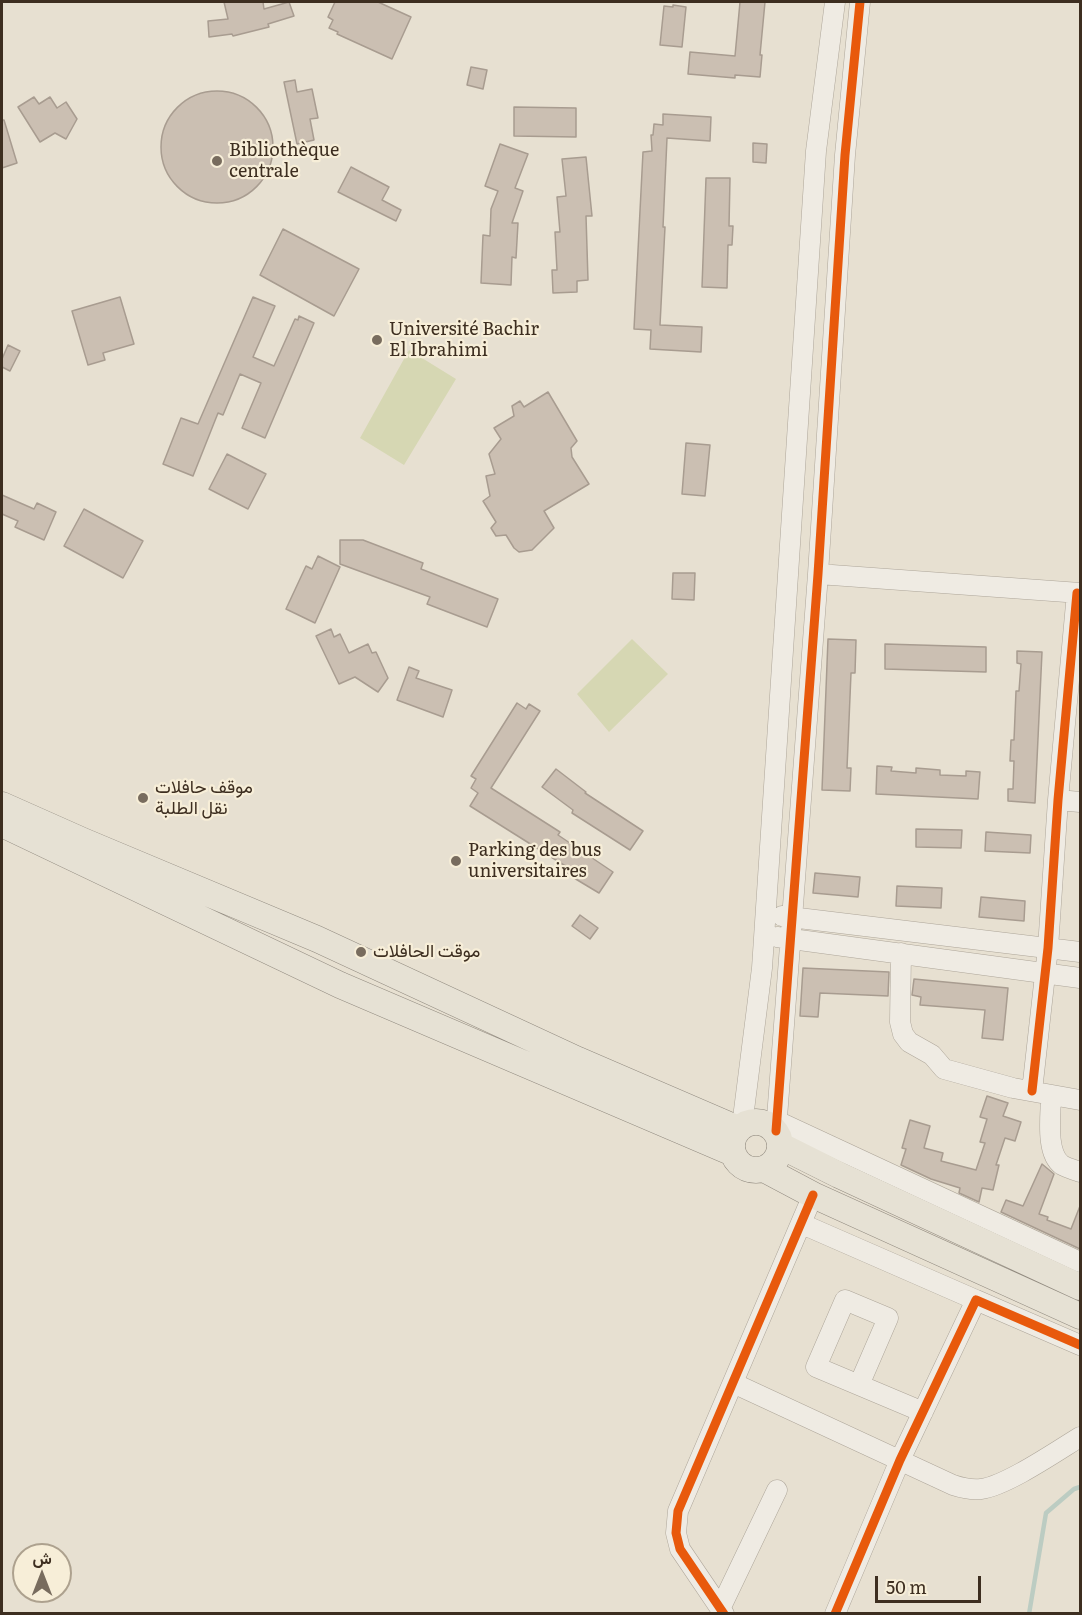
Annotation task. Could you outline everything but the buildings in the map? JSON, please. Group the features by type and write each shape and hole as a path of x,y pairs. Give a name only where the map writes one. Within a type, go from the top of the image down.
{"main road":[{"path":"2,805 317,939 738,1136"},
{"path":"2,824 340,985 738,1136"},
{"path":"738,1136 756,1121 771,1126 839,1175 1080,1287"},
{"path":"738,1136 742,1166 756,1170 764,1169 776,1160 778,1133"},
{"path":"764,1169 813,1195 1080,1316"}],"street":[{"path":"738,1136 762,968 816,150 836,2"},
{"path":"860,2 845,154 778,1133 1080,1262"},
{"path":"818,574 1078,593 1044,974 1041,1093 1053,1155 1062,1165 1080,1172"},
{"path":"1058,800 1080,802"},
{"path":"765,913 1080,952"},
{"path":"763,935 1080,978"},
{"path":"901,953 900,1022 903,1034 909,1042 932,1054 944,1069 1013,1088 1080,1100"},
{"path":"722,1611 680,1549 676,1533 678,1511 813,1195"},
{"path":"802,1224 1080,1345"},
{"path":"835,1614 900,1460 976,1300"},
{"path":"733,1383 953,1485 980,1489 998,1485 1080,1437"},
{"path":"859,1385 923,1412"},
{"path":"722,1611 777,1490"}],"green space":[{"path":"409,350 456,379 404,465 360,438"},
{"path":"632,639 668,674 609,732 577,694"}],"waterway":[{"path":"1029,1614 1046,1513 1074,1489 1080,1487"}],"cycle path":[{"path":"776,1131 818,574 845,155 860,2"},
{"path":"1032,1091 1048,948 1058,800 1077,593"},
{"path":"724,1614 680,1549 676,1533 678,1511 813,1195"},
{"path":"835,1614 900,1460 976,1300 1080,1345"}],"place":[{"name":"Bibliothèque centrale","path":"217,161"},
{"name":"Université Bachir El Ibrahimi","path":"377,340"},
{"name":"موقف حافلات نقل الطلبة","path":"143,798"},
{"name":"Parking des bus universitaires","path":"456,861"},
{"name":"موقت الحافلات","path":"361,952"}]}
